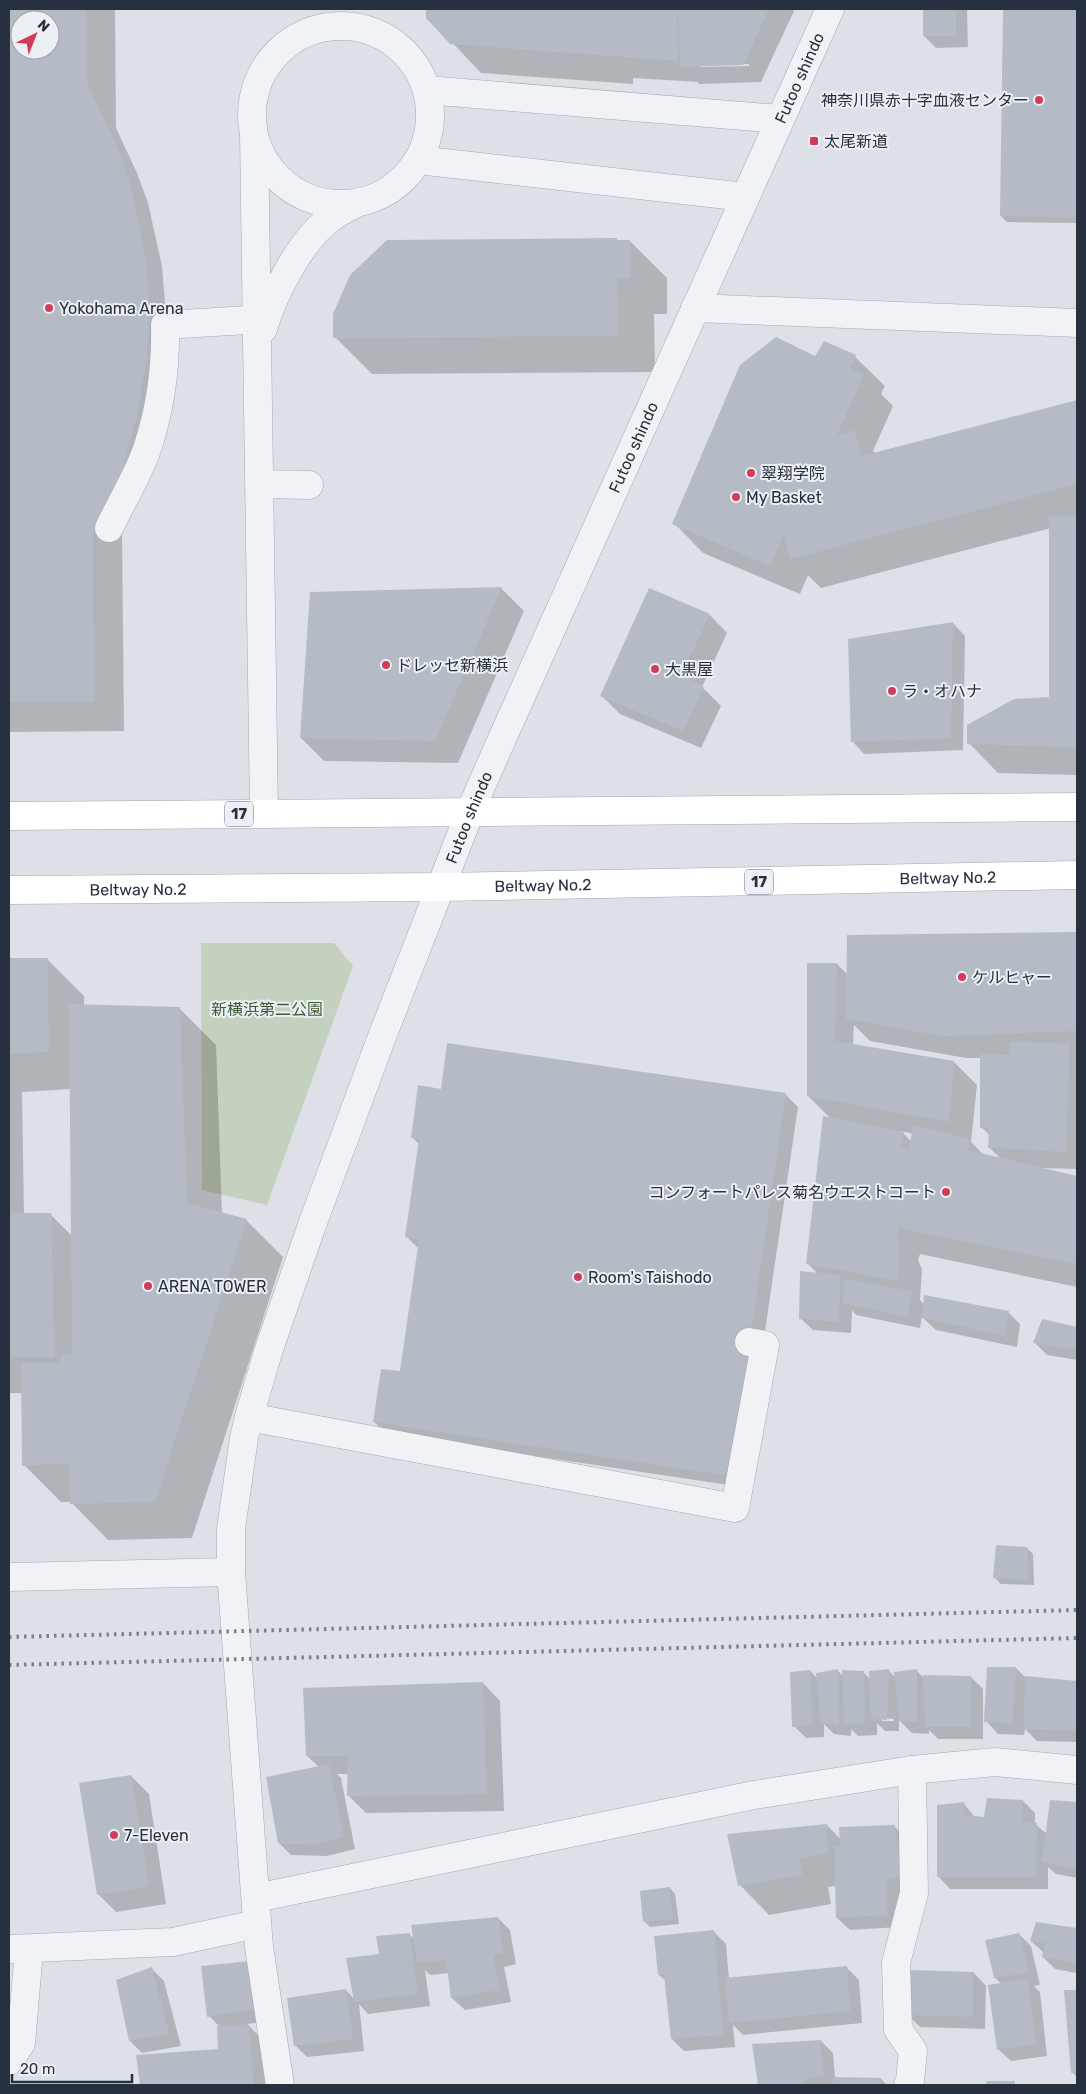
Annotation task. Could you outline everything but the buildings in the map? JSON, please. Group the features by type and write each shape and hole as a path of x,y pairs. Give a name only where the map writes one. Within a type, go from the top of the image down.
{"main road":[{"name":"17","path":"9,816 1077,807"},
{"name":"Beltway No.2","path":"9,890 441,887 1077,875"}],"street":[{"name":"Futoo shindo","path":"280,2085 257,1911 231,1572 231,1529 244,1438 249,1417 268,1352 312,1225 383,1034 470,812 779,119 830,9"},
{"path":"260,328 282,283 311,238 330,218 355,204 374,198 392,189 406,177 426,144 430,126 427,90 416,66 375,20 346,26 316,29 292,40 272,58 258,82 252,108 260,328 264,814"},
{"path":"427,90 779,119"},
{"path":"254,135 264,160 281,180 303,196 328,203 355,204"},
{"path":"418,160 745,197"},
{"path":"695,308 1077,323"},
{"path":"109,528 147,450 160,394 165,325 260,328"},
{"path":"260,484 309,486"},
{"path":"249,1417 735,1508 765,1345 749,1342"},
{"path":"9,1577 231,1572"},
{"path":"9,2061 22,2043 19,1950 173,1942 257,1911 754,1795 912,1770 995,1762 1077,1770"},
{"path":"908,2085 910,2082 913,2051 898,2029 896,1963 914,1894 912,1770"}],"green space":[{"name":"新横浜第二公園","path":"201,943 334,943 353,966 267,1205 202,1190"}],"railway":[{"path":"9,1637 1077,1610"},
{"path":"9,1665 1077,1638"}],"place":[{"name":"神奈川県赤十字血液センター","path":"1039,100"},
{"name":"太尾新道","path":"814,141"},
{"name":"Yokohama Arena","path":"49,308"},
{"name":"翠翔学院","path":"751,473"},
{"name":"My Basket","path":"736,497"},
{"name":"ドレッセ新横浜","path":"386,665"},
{"name":"大黒屋","path":"655,669"},
{"name":"ラ・オハナ","path":"892,691"},
{"name":"ケルヒャー","path":"962,977"},
{"name":"コンフォートパレス菊名ウエストコート","path":"946,1192"},
{"name":"Room's Taishodo","path":"578,1277"},
{"name":"ARENA TOWER","path":"148,1286"},
{"name":"7-Eleven","path":"114,1835"}]}
